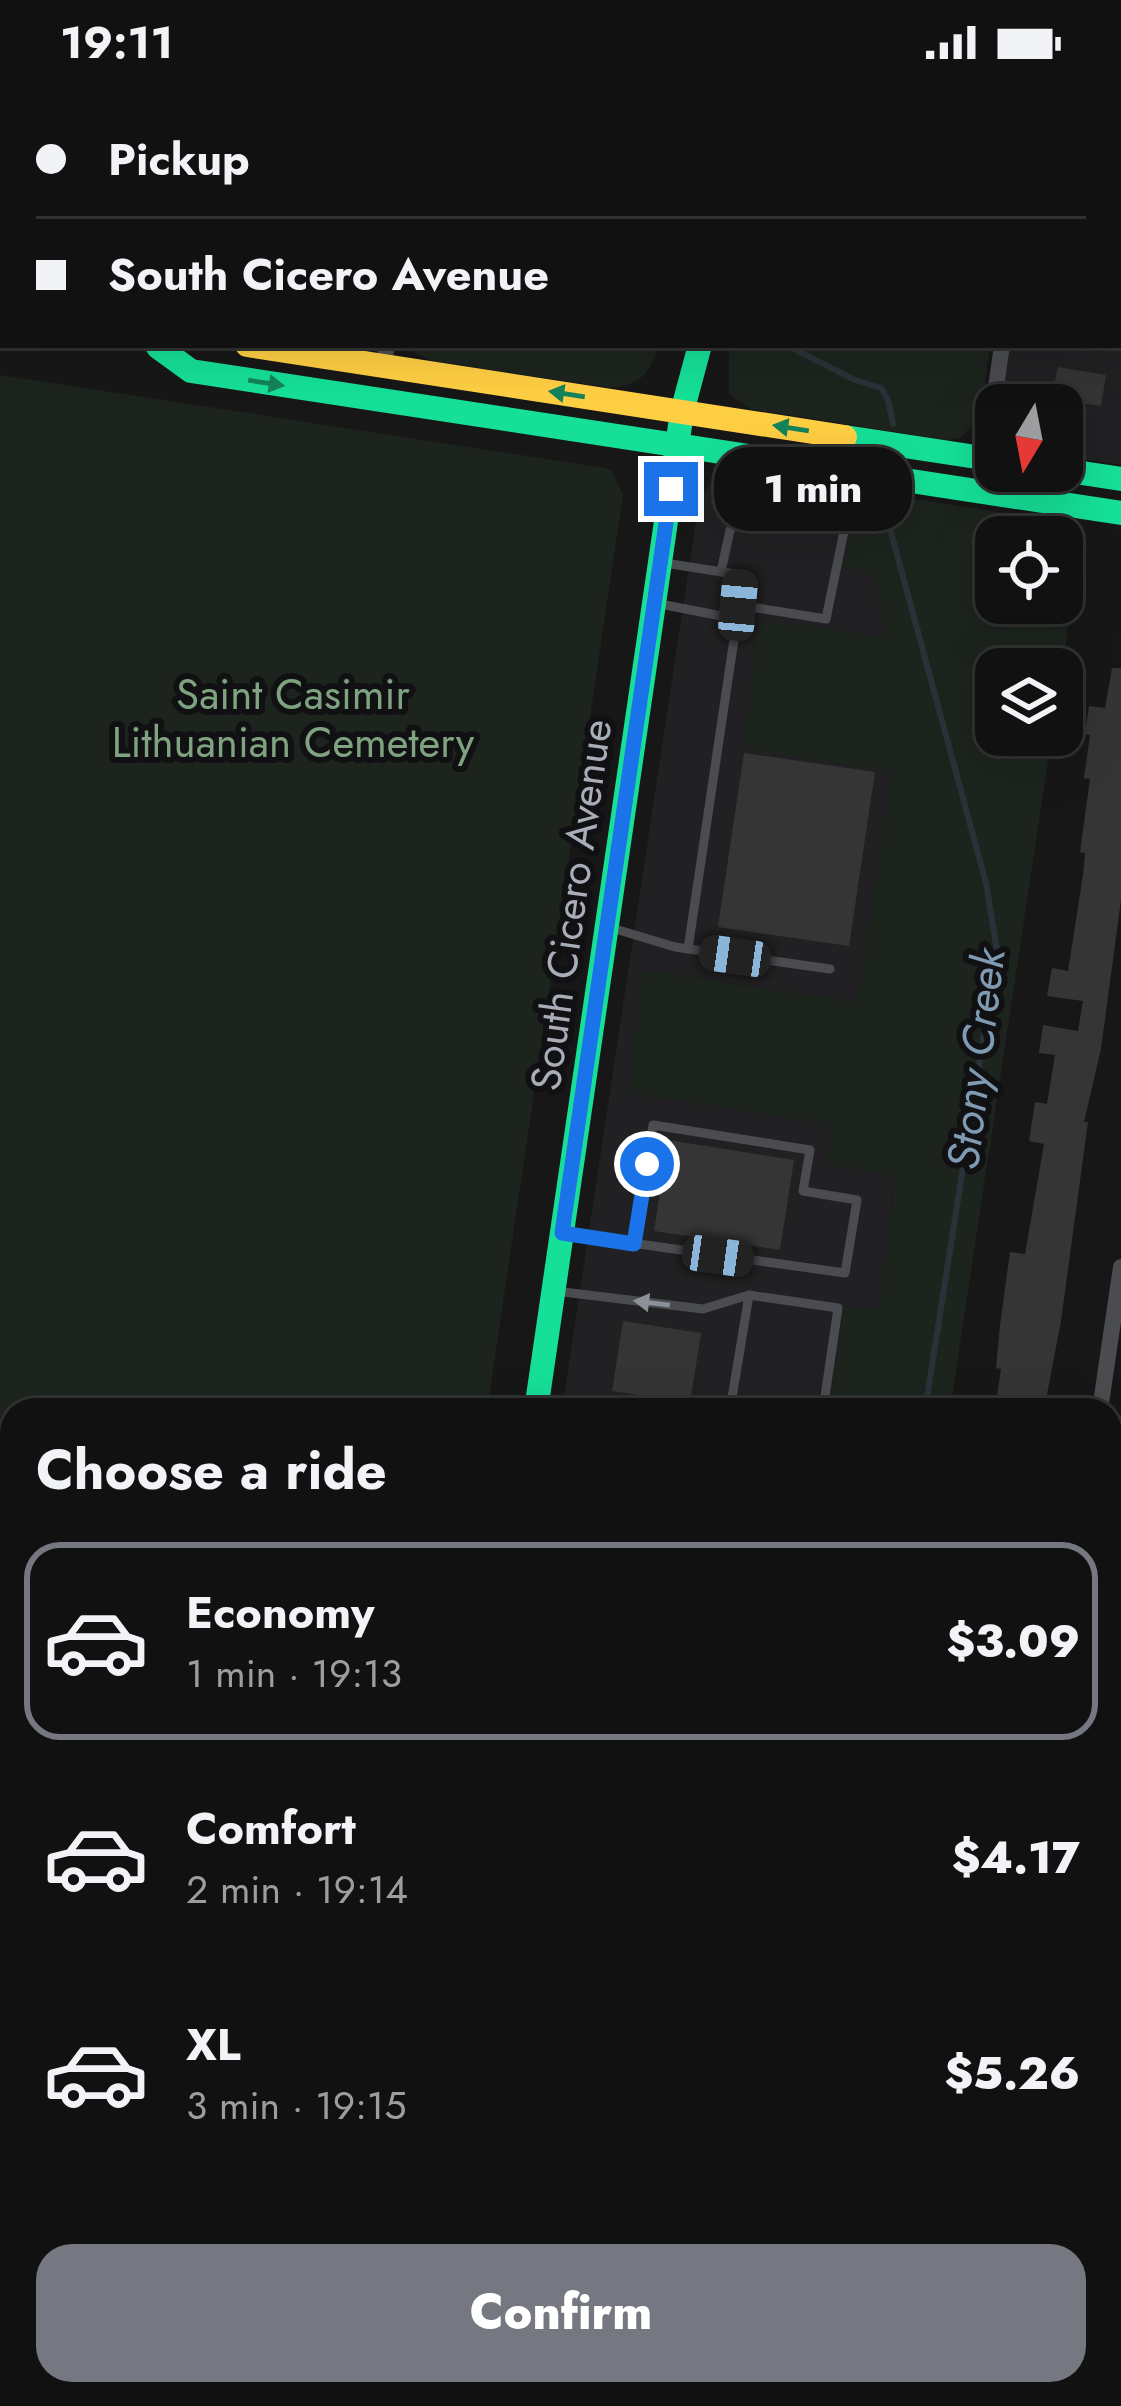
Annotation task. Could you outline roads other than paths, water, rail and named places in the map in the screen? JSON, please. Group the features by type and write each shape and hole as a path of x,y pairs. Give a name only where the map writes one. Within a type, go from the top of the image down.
{"street":[{"path":"160,348 191,371 1121,513"},
{"path":"288,348 385,355 682,412 975,457"},
{"path":"682,412 683,348"},
{"path":"682,412 699,348"},
{"path":"998,384 1002,348"},
{"name":"South Cicero Avenue","path":"543,1398 562,1233 682,412"},
{"path":"1083,471 1120,473"},
{"path":"1102,1398 1121,1273"}],"lane":[{"path":"721,572 730,530 756,503 762,458"},
{"path":"738,605 826,619 856,472"},
{"path":"660,562 741,575 688,949"},
{"path":"654,603 737,620"},
{"path":"607,927 688,949 830,969"},
{"path":"562,1233 634,1244 844,1273 857,1200 803,1192 810,1150 653,1125 634,1244"},
{"path":"554,1291 703,1309 749,1295 838,1308 825,1398"},
{"path":"732,1398 749,1295"}],"waterway":[{"name":"Stony Creek","path":"792,348 881,388 893,424"},
{"name":"Stony Creek","path":"883,503 986,883 997,951 927,1398"}],"park label":[{"name":"Saint Casimir Lithuanian Cemetery","path":"293,718"}]}
